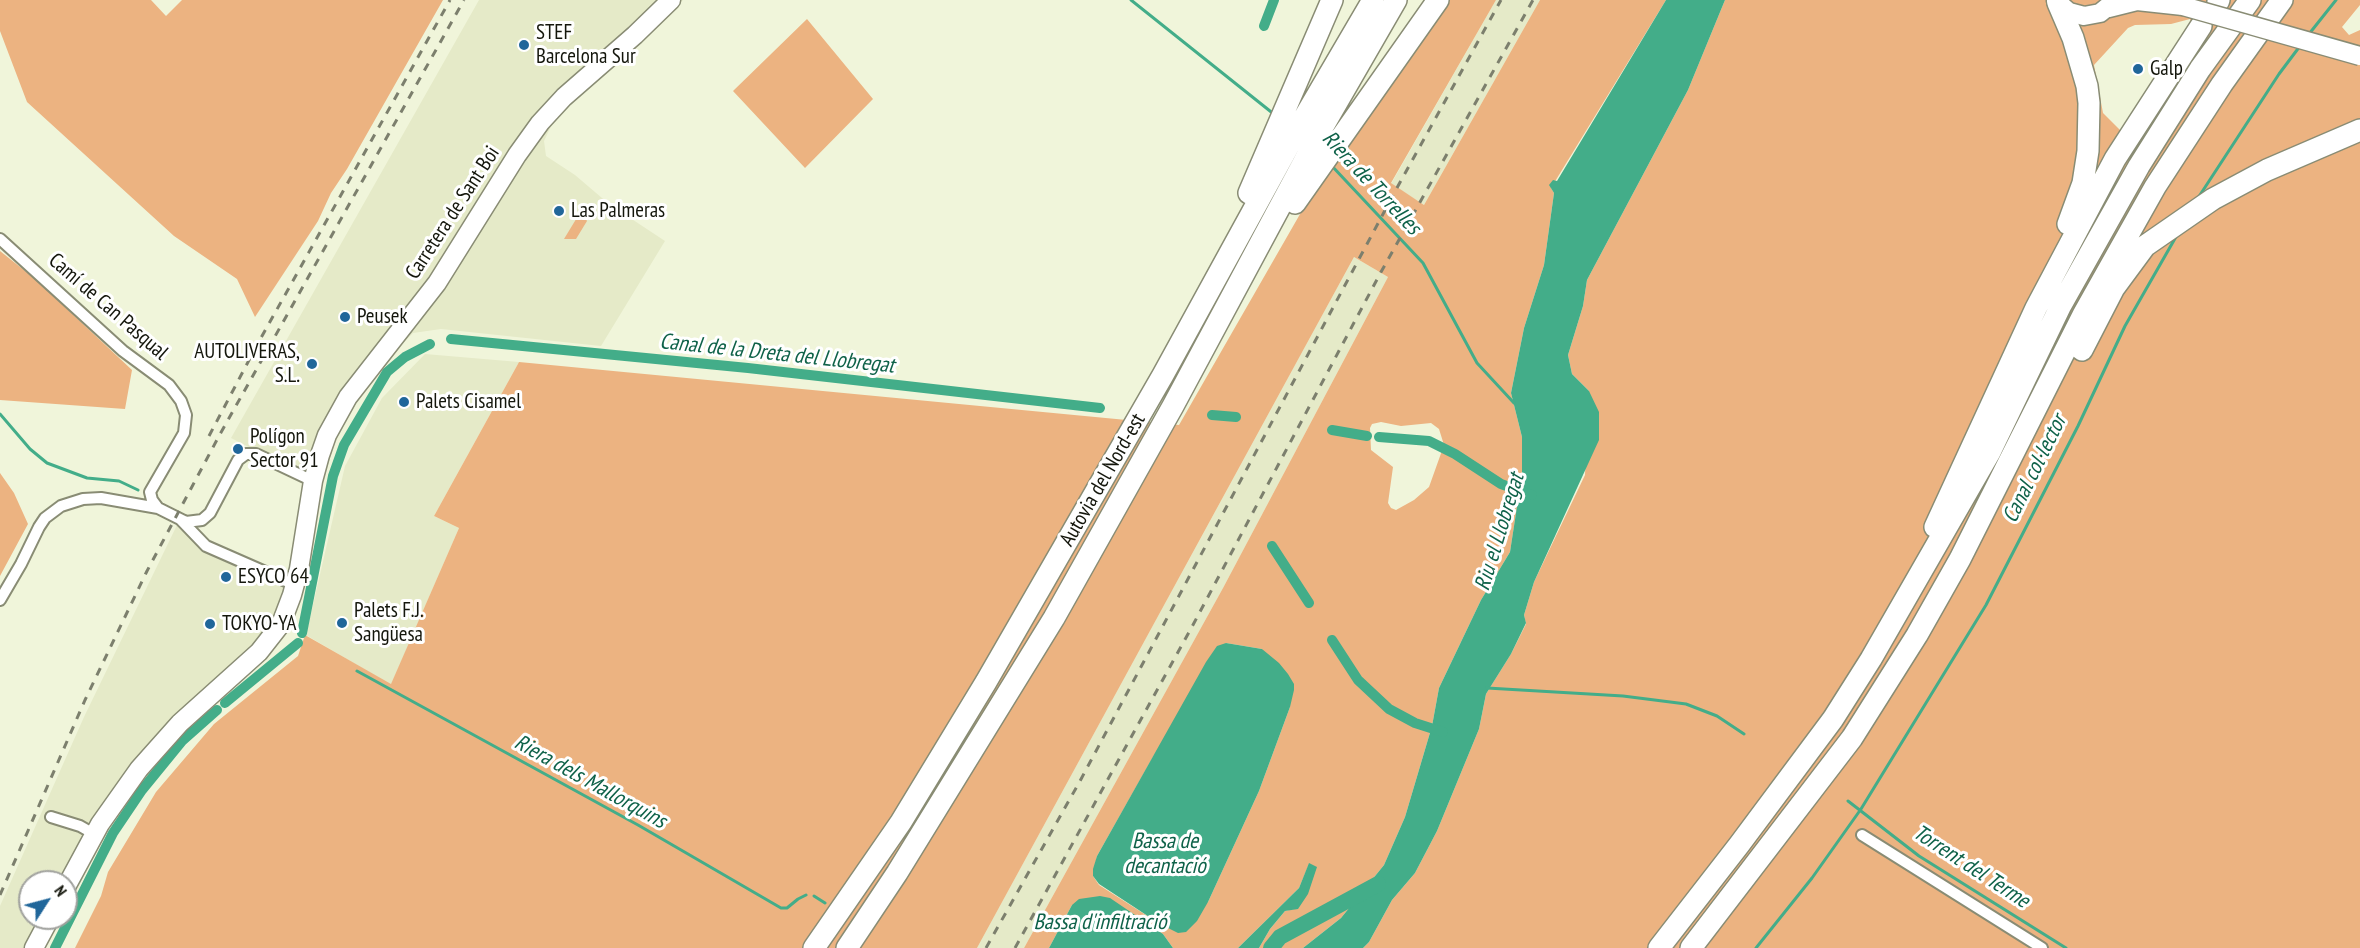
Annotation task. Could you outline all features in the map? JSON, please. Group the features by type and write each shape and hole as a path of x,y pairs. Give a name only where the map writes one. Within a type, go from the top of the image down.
{"highway":[{"path":"1290,164 1289,102 1332,0"},
{"name":"Autovia del Nord-est","path":"1321,130 1373,0"},
{"name":"Autovia del Nord-est","path":"814,948 901,822 986,682 1163,375 1206,295 1290,164 1321,130 1396,0"},
{"path":"1321,130 1438,0"},
{"path":"1659,948 1739,846 1833,718 1906,600 1990,452 2061,305 2139,166 2200,69 2250,0"},
{"path":"1691,948 1852,738 1917,635 2001,480 2083,315 2156,187 2222,84 2282,0"},
{"path":"2036,308 2084,183 2088,151 2087,87 2073,38 2057,1"},
{"path":"1906,600 1942,507 2036,308 2115,159 2201,26"},
{"path":"2001,480 2042,425 2114,288 2145,246 2213,199 2267,170 2360,130"},
{"path":"2332,141 2360,135"},
{"name":"Autovia del Nord-est","path":"847,948 897,873 1054,618 1257,250 1273,238 1290,164"}],"main road":[{"name":"Carretera de Sant Boi","path":"75,870 118,796 158,747 180,723 267,643 281,624 295,585 313,481 327,435 343,405 443,275 526,142 564,97 671,0"},
{"path":"2057,1 2069,12 2084,16 2100,13 2113,4 2137,1 2176,3 2360,56"},
{"path":"34,948 44,930"}],"street":[{"path":"0,231 4,242"},
{"name":"Camí de Can Pasqual","path":"4,242 115,344 169,385 181,401 186,415 184,433 150,492 152,501 158,508"},
{"path":"181,520 197,522 206,517 238,460 246,454 256,454 313,481"},
{"path":"0,600 45,518 61,506 84,499 101,498 158,508 181,520 206,546 295,585"},
{"path":"51,817 80,826 94,834"},
{"path":"1862,835 2042,948"}],"shaded area":[{"path":"0,0 151,0 166,16 182,0 443,0 331,193 318,221 255,317 237,279 174,236 27,102 0,31"},
{"path":"479,0 683,0 668,17 557,114 544,141 546,156 575,175 609,204 665,241 601,346 441,329 413,333 380,367 339,429 322,484 231,438"},
{"path":"1443,0 1496,0 1391,183 1424,205 1540,0 1666,0 1551,188 1554,193 1544,265 1524,328 1511,393 1522,437 1522,475 1510,552 1481,600 1439,688 1432,726 1405,817 1384,865 1341,918 1303,948 1259,948 1270,929 1285,911 1298,908 1309,864 1299,888 1238,948 1173,948 1163,934 1072,905 1049,948 1024,948 1223,588 1388,277 1354,257 977,948 75,948 101,896 108,872 156,792 214,724 298,656 305,635 391,684 459,528 434,516 519,362 1179,425 1315,188","holes":["1381,422 1401,426 1431,423 1439,429 1444,445 1429,487 1414,500 1396,510 1388,503 1393,467 1371,450 1370,428 1372,424","1226,643 1262,649 1290,707 1259,791 1208,902 1160,924 1099,885 1093,876 1097,856 1153,757"]},
{"path":"1496,0 1540,0 1424,205 1391,184"},
{"path":"1725,0 2360,0 2360,5 2342,27 2349,35 2360,30 2360,948 1363,948 1369,942 1392,900 1415,873 1437,831 1479,729 1486,694 1511,654 1526,624 1524,615 1534,582 1585,475 1589,391 1572,374 1568,355 1583,306 1587,280 1688,90","holes":["2190,19 2193,31 2123,133 2103,113 2094,65 2128,28 2135,25 2171,24"]},
{"path":"807,19 873,99 805,168 733,91"},
{"path":"581,211 587,221 576,239 564,239"},
{"path":"0,251 34,278 132,370 125,409 0,400"},
{"path":"1354,257 1388,277 1223,588 1024,948 977,948"},
{"path":"425,354 519,362 434,516 459,528 391,685 306,635 345,466 382,398"},
{"path":"0,473 14,493 28,524 0,576"},
{"path":"177,525 287,576 277,607 264,634 143,756 71,870 18,870 18,930 38,930 28,948 0,948 0,906 84,717"}],"water":[{"path":"1666,0 1725,0 1688,90 1587,280 1583,306 1568,355 1572,374 1589,391 1599,412 1599,440 1534,582 1524,615 1526,623 1511,654 1486,694 1479,729 1437,831 1415,873 1392,900 1369,942 1363,948 1303,948 1341,918 1384,865 1405,817 1432,726 1439,688 1481,600 1510,552 1522,474 1522,437 1511,393 1524,328 1544,265 1554,193 1549,185 1553,180 1557,181"},
{"name":"Bassa de decantació","path":"1226,643 1262,649 1288,674 1294,684 1294,690 1259,791 1208,902 1197,921 1186,932 1178,933 1160,924 1099,884 1093,876 1093,869 1097,856 1206,662 1217,646"},
{"path":"1309,863 1317,867 1308,894 1298,909 1285,911 1270,929 1259,948 1238,948 1299,888"},
{"name":"Bassa d'infiltració","path":"1100,896 1110,898 1163,934 1173,948 1049,948 1072,905 1079,899"}],"waterway":[{"name":"Riera de Torrelles","path":"1131,0 1275,115"},
{"path":"1264,26 1274,0"},
{"name":"Canal col·lector","path":"2309,34 2336,0"},
{"name":"Canal col·lector","path":"2198,198 2279,74 2300,46"},
{"name":"Riera de Torrelles","path":"1331,165 1423,263 1477,363 1514,403"},
{"name":"Canal col·lector","path":"1756,948 1812,878 1861,809 1986,605 2078,426 2125,326 2177,235"},
{"name":"Canal de la Dreta del Llobregat","path":"451,339 748,368 1100,408"},
{"name":"Canal de la Dreta del Llobregat","path":"302,633 333,476 344,445 387,372 405,357 430,344"},
{"path":"0,414 30,449 47,463 87,478 119,481 138,490"},
{"name":"Canal de la Dreta del Llobregat","path":"1212,415 1236,417"},
{"name":"Canal de la Dreta del Llobregat","path":"1332,430 1367,436"},
{"name":"Canal de la Dreta del Llobregat","path":"1379,437 1429,441 1455,454 1501,484 1532,495"},
{"name":"Canal de la Dreta del Llobregat","path":"1272,546 1309,603"},
{"name":"Canal de la Dreta del Llobregat","path":"1332,640 1358,680 1389,709 1415,723 1443,732"},
{"name":"Canal de la Dreta del Llobregat","path":"225,703 298,643"},
{"name":"Riera dels Mallorquins","path":"357,671 638,825 781,908 787,908 806,895"},
{"path":"1487,688 1623,696 1686,704 1717,716 1744,734"},
{"name":"Canal de la Dreta del Llobregat","path":"55,948 113,833 142,790 182,741 217,710"},
{"name":"Torrent del Terme","path":"1848,801 1919,856 2066,948"},
{"name":"Riu el Llobregat","path":"1271,948 1280,937 1378,884"},
{"name":"Riera dels Mallorquins","path":"814,896 825,903"}],"railway":[{"path":"209,436 257,345 450,0"},
{"path":"0,895 85,700 147,571 219,436 464,0"},
{"path":"986,948 1080,781 1398,186 1501,0"},
{"path":"1015,948 1194,623 1381,272 1533,0"}],"place":[{"name":"STEF Barcelona Sur","path":"524,45"},
{"name":"Galp","path":"2138,69"},
{"name":"Las Palmeras","path":"559,211"},
{"name":"Peusek","path":"345,317"},
{"name":"AUTOLIVERAS, S.L.","path":"312,364"},
{"name":"Palets Cisamel","path":"404,402"},
{"name":"Polígon Sector 91","path":"238,449"},
{"name":"ESYCO 64","path":"226,577"},
{"name":"Palets F.J. Sangüesa","path":"342,623"},
{"name":"TOKYO-YA","path":"210,624"}]}
